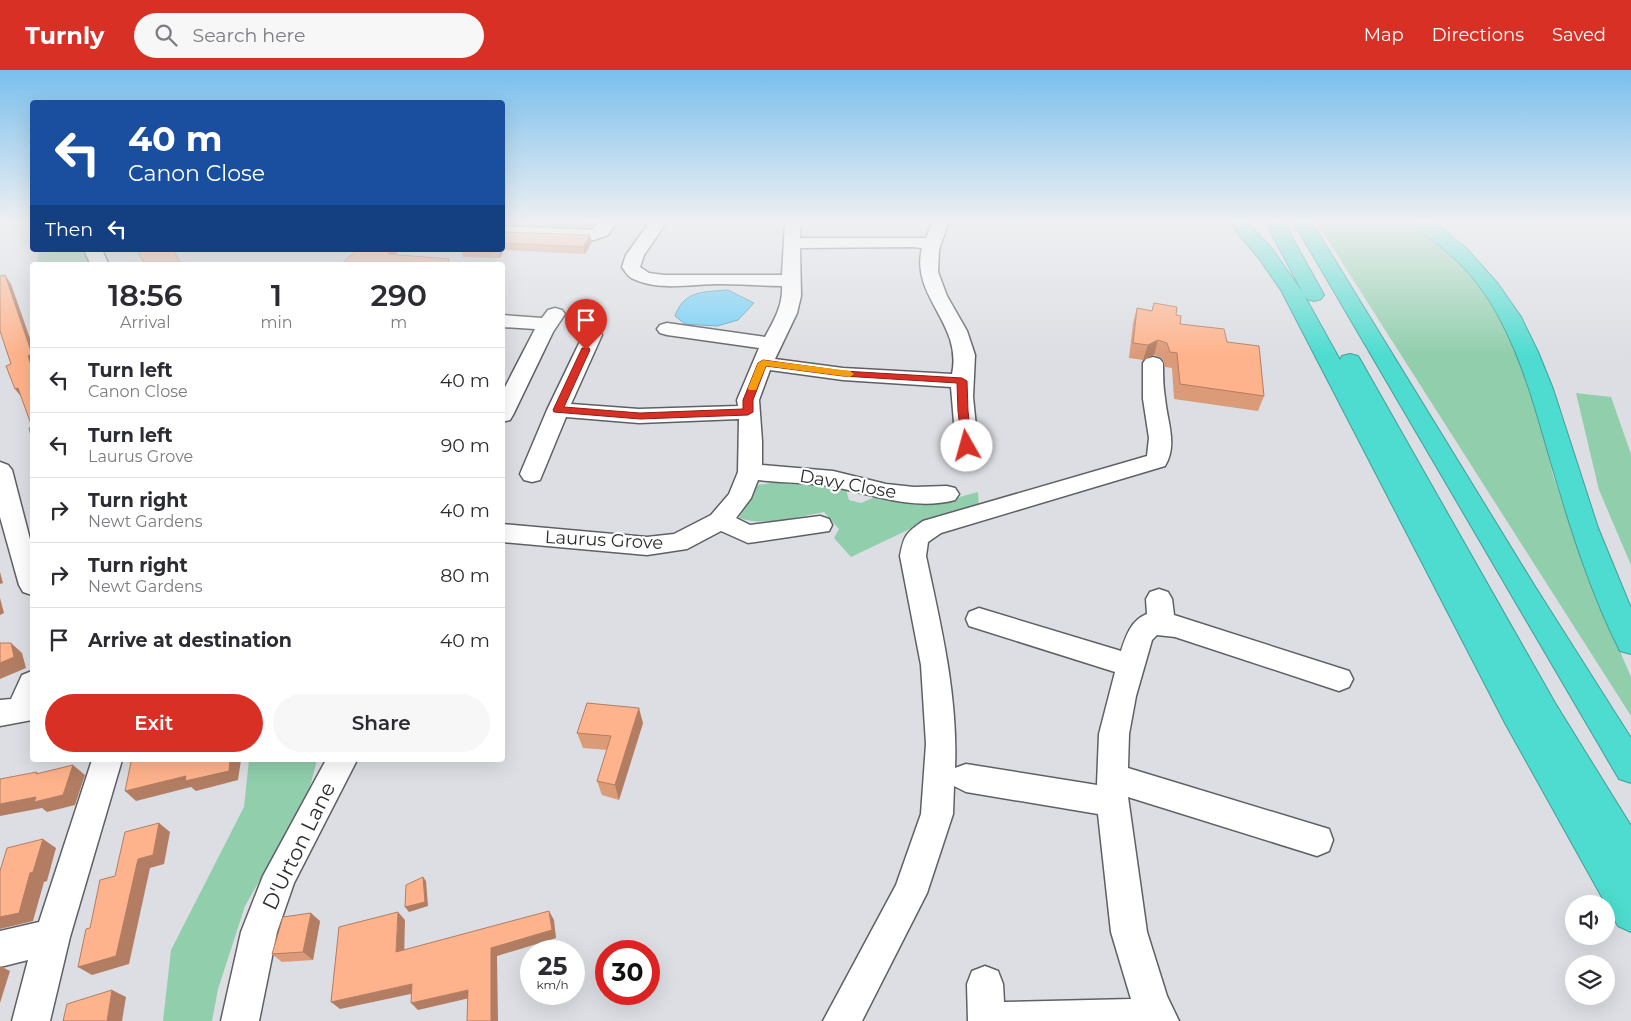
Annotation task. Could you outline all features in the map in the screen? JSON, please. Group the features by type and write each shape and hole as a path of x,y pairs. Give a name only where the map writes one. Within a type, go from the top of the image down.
{"highway":[{"path":"1275,267 1292,290 1516,713 1631,913"},
{"path":"1299,267 1544,713 1631,858"},
{"path":"1329,267 1529,602 1631,768"},
{"path":"1475,267 1496,293 1518,330 1536,373 1604,582 1631,641"}],"street":[{"path":"630,267 634,273 645,278 759,282 791,280"},
{"name":"Laurus Grove","path":"505,533 647,546 678,543 720,522 739,498 750,472 751,441 748,400 767,354 788,313 792,296 790,267"},
{"path":"929,267 935,288 960,335 965,356 962,381 967,446"},
{"path":"505,321 551,319 505,408"},
{"path":"667,329 843,374 962,381"},
{"path":"532,474 592,335"},
{"path":"842,1021 910,892 937,814 941,744 935,664 913,556 916,538 932,527 1157,461 1160,452 1161,435 1154,398 1153,363"},
{"path":"558,410 640,416 748,412"},
{"path":"0,470 6,516 30,580"},
{"name":"Davy Close","path":"750,472 833,479 886,492 914,495 947,494"},
{"path":"720,522 748,534 820,526"},
{"path":"996,1021 1159,1019 1151,1002 1129,932 1112,790 1114,734 1122,696 1140,635 1161,612 1175,626 1289,654 1339,679"},
{"path":"979,619 1131,666"},
{"path":"18,710 30,686"},
{"path":"31,1021 52,937 106,762"},
{"name":"D'Urton Lane","path":"240,1021 259,932 280,876 341,762"},
{"path":"966,778 1112,790 1317,840"},
{"path":"0,949 52,937"},
{"path":"985,984 987,1021"}],"green space":[{"path":"1345,267 1465,267 1496,303 1536,403 1553,475 1582,562 1631,677 1631,716"},
{"path":"1576,393 1611,397 1631,454 1631,565 1599,490"},
{"path":"784,481 835,485 846,490 849,500 861,503 877,496 949,500 978,492 979,509 937,516 851,557 834,538 839,529 824,512 760,522 739,518 758,485"},
{"path":"249,762 316,762 307,798 245,906 218,989 212,1021 163,1021 171,950 244,807"}],"water":[{"path":"728,290 754,303 738,320 717,326 685,324 675,316 684,301 689,297 703,292"}],"building":[{"path":"5,275 30,348 30,355 28,356 30,362 30,421 18,388 15,389 6,366 11,364 0,331 0,276"},
{"path":"1154,303 1177,307 1176,315 1181,316 1180,324 1224,329 1227,342 1259,346 1264,396 1180,384 1177,353 1170,352 1167,343 1158,340 1148,345 1133,343 1137,308 1152,311"},
{"path":"0,643 11,643 14,657 0,663"},
{"path":"587,703 639,708 615,785 597,781 611,736 577,733"},
{"path":"131,762 230,762 229,771 185,781 186,776 125,791"},
{"path":"73,765 63,795 34,802 36,797 0,804 0,779 37,772 36,774"},
{"path":"159,823 153,855 138,859 116,956 78,967 86,929 90,928 100,880 115,876 125,832"},
{"path":"43,839 33,872 30,873 19,913 0,917 0,871 7,848"},
{"path":"423,877 425,902 405,907 406,885"},
{"path":"549,911 552,930 491,948 491,1021 467,1021 468,990 411,1003 412,984 331,1002 339,927 398,912 396,952"},
{"path":"311,913 303,952 272,954 283,917"},
{"path":"112,990 107,1021 63,1021 67,1004"}],"slow traffic":[{"path":"752,388 763,363 850,374"}],"route":[{"path":"586,350 558,410 640,416 710,415 748,412 748,400 763,363 843,374 962,381 967,446"}]}
